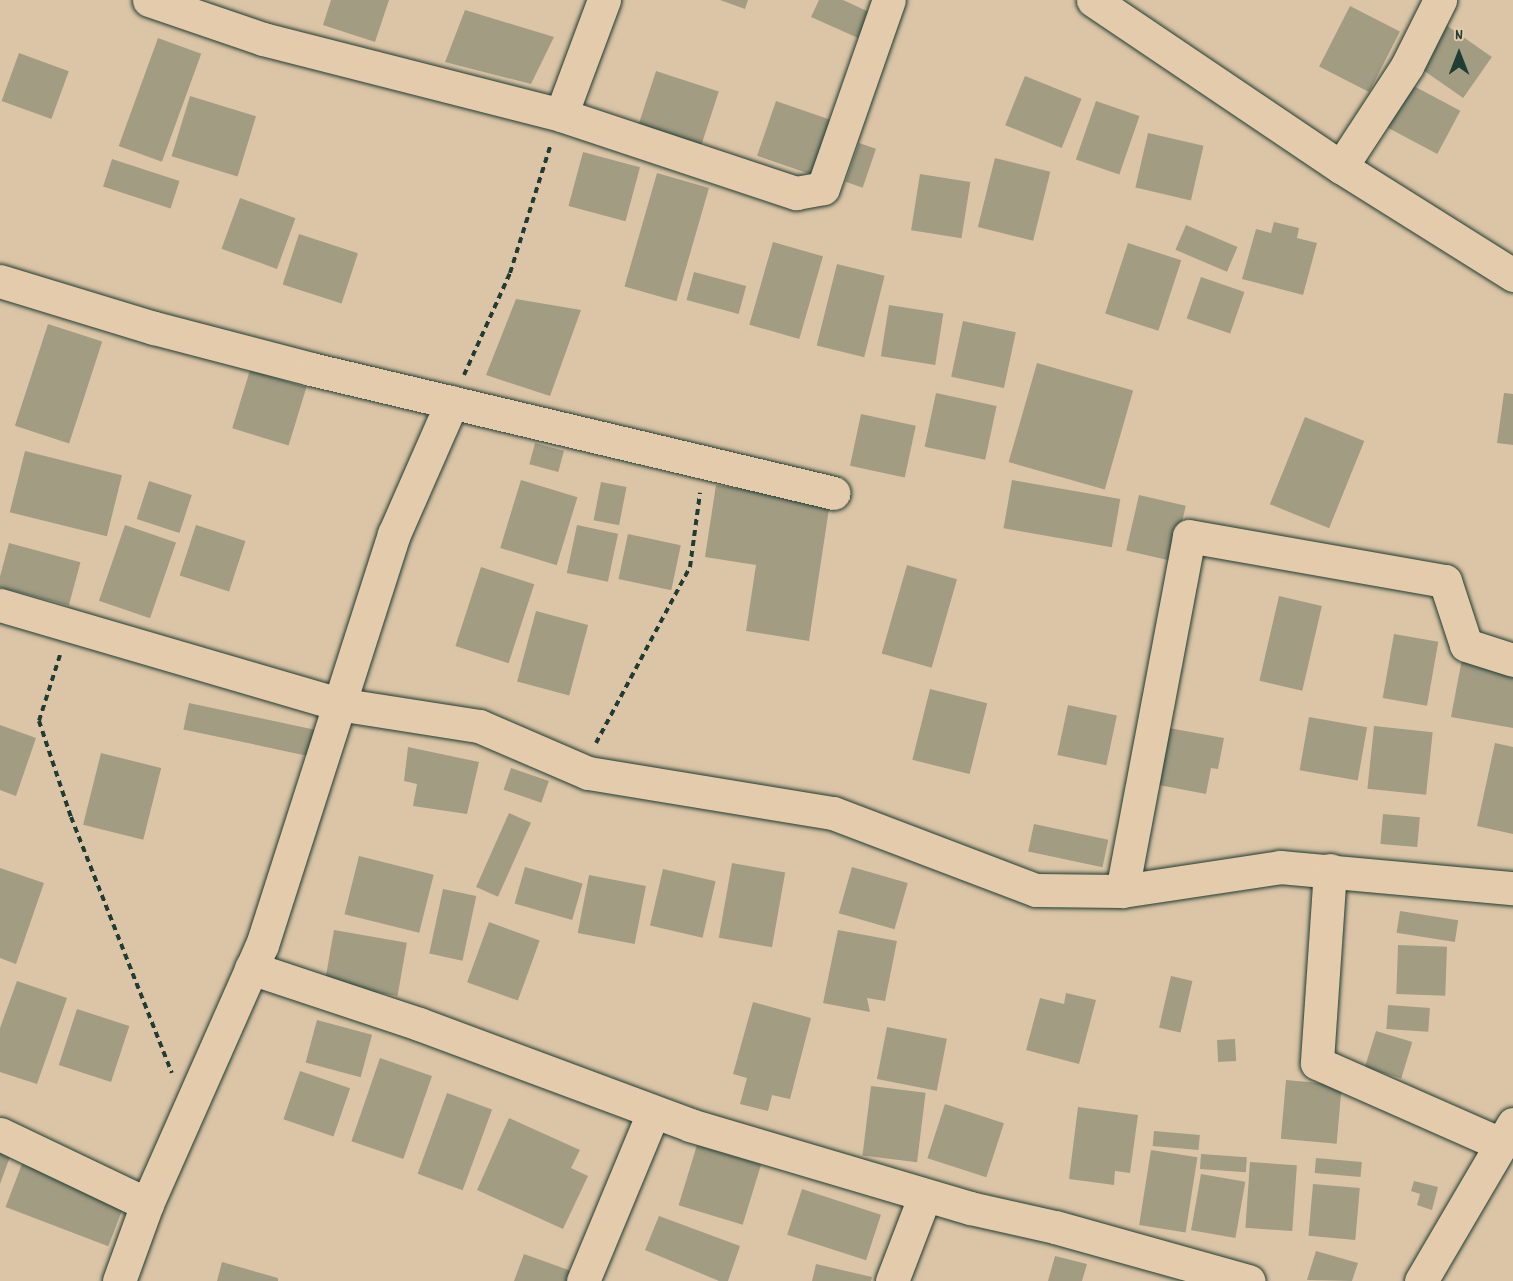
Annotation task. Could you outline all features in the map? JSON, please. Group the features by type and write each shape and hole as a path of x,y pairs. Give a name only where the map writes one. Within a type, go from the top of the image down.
{"street":[{"path":"149,0 263,39 561,115 796,193 823,188 889,0"},
{"path":"561,115 604,0"},
{"path":"1092,0 1341,167 1513,275"},
{"path":"1341,167 1407,66 1440,0"},
{"path":"0,281 154,328 834,493"},
{"path":"119,1281 147,1204 251,968 394,534 452,402"},
{"path":"1122,891 1189,536 1445,581 1466,645 1513,660"},
{"path":"0,605 338,704 479,726 588,773 832,813 1036,890 1122,891 1280,867 1513,888"},
{"path":"1330,870 1317,1063 1507,1134 1421,1281"},
{"path":"251,968 419,1024 653,1113 925,1195 1249,1281"},
{"path":"583,1281 653,1113"},
{"path":"0,1134 147,1204"},
{"path":"892,1281 925,1195"}],"path":[{"path":"452,402 510,273 561,115"},
{"path":"588,773 597,739 690,567 704,462"},
{"path":"69,626 39,722 71,817 188,1112"}],"building":[{"path":"331,0 389,0 375,42 323,25"},
{"path":"720,0 748,0 745,9"},
{"path":"819,0 843,0 869,12 858,38 811,17"},
{"path":"1350,6 1400,31 1369,92 1319,67"},
{"path":"465,10 554,37 531,84 445,62"},
{"path":"1446,25 1492,57 1463,98 1417,66"},
{"path":"158,38 201,54 162,162 119,146"},
{"path":"19,53 69,71 51,119 2,101"},
{"path":"656,71 719,91 700,148 637,128"},
{"path":"1025,76 1082,99 1062,148 1005,125"},
{"path":"1410,84 1460,111 1437,154 1387,127"},
{"path":"190,96 256,116 238,176 172,156"},
{"path":"776,101 832,120 813,175 757,156"},
{"path":"1096,101 1139,116 1119,175 1076,160"},
{"path":"1148,133 1204,146 1191,200 1135,188"},
{"path":"859,143 876,149 863,188 846,182"},
{"path":"583,152 640,167 625,221 569,206"},
{"path":"995,158 1050,172 1033,241 978,227"},
{"path":"112,159 180,181 171,209 103,187"},
{"path":"657,173 709,188 676,301 624,286"},
{"path":"920,174 970,182 961,238 911,230"},
{"path":"240,198 295,218 277,269 222,249"},
{"path":"1274,222 1299,228 1297,238 1317,243 1303,295 1242,279 1256,229 1271,233"},
{"path":"1186,225 1238,247 1227,272 1175,250"},
{"path":"299,234 358,253 342,304 283,284"},
{"path":"773,242 823,256 799,339 749,325"},
{"path":"1128,243 1181,260 1158,331 1105,313"},
{"path":"837,264 885,276 864,357 817,346"},
{"path":"694,272 746,286 739,314 686,300"},
{"path":"1201,277 1244,292 1230,334 1187,319"},
{"path":"516,299 581,310 550,396 486,375"},
{"path":"889,305 943,314 935,365 881,356"},
{"path":"963,321 1016,332 1004,388 951,377"},
{"path":"48,324 102,342 69,443 15,426"},
{"path":"1037,363 1133,391 1105,490 1009,462"},
{"path":"250,370 306,387 289,446 232,428"},
{"path":"936,393 997,406 985,460 925,447"},
{"path":"1504,393 1513,394 1513,445 1497,443"},
{"path":"861,414 916,426 905,477 850,466"},
{"path":"1305,417 1364,441 1329,528 1270,504"},
{"path":"535,443 564,451 558,472 529,464"},
{"path":"25,451 122,475 107,536 10,512"},
{"path":"521,480 577,497 557,565 500,548"},
{"path":"1012,480 1120,499 1112,547 1003,528"},
{"path":"149,481 192,495 179,533 137,519"},
{"path":"601,482 627,487 619,525 594,520"},
{"path":"716,485 830,502 809,641 746,631 756,565 705,557"},
{"path":"1139,495 1186,506 1173,561 1126,551"},
{"path":"125,525 176,543 150,618 99,601"},
{"path":"196,525 245,541 229,591 180,575"},
{"path":"577,525 618,534 608,582 567,573"},
{"path":"628,534 681,545 671,590 618,579"},
{"path":"9,543 80,562 69,606 0,587 0,577"},
{"path":"907,565 957,579 932,668 882,653"},
{"path":"481,567 534,584 509,663 455,646"},
{"path":"1279,596 1322,606 1302,691 1259,681"},
{"path":"536,611 588,625 569,695 517,682"},
{"path":"1394,634 1438,642 1427,706 1383,698"},
{"path":"1462,659 1513,669 1513,728 1451,717"},
{"path":"930,689 987,703 970,774 912,760"},
{"path":"189,703 317,730 312,757 183,729"},
{"path":"1068,705 1117,715 1106,765 1057,755"},
{"path":"1309,717 1367,727 1358,780 1300,770"},
{"path":"0,725 36,738 16,796 0,790"},
{"path":"1374,726 1433,732 1426,795 1367,789"},
{"path":"1169,728 1224,738 1218,769 1211,768 1206,794 1159,785"},
{"path":"1495,743 1513,747 1513,834 1477,826"},
{"path":"408,747 479,762 467,814 413,806 417,784 404,781"},
{"path":"101,753 161,768 143,840 83,825"},
{"path":"511,768 549,781 541,803 504,790"},
{"path":"509,813 531,823 498,897 476,887"},
{"path":"1383,814 1420,817 1417,847 1380,844"},
{"path":"1034,824 1108,840 1103,867 1028,851"},
{"path":"359,856 434,875 419,933 344,914"},
{"path":"732,863 785,872 772,947 719,938"},
{"path":"525,867 583,884 572,920 515,904"},
{"path":"852,867 908,883 895,929 839,913"},
{"path":"0,868 44,883 16,964 0,958"},
{"path":"663,869 716,881 703,938 650,926"},
{"path":"589,875 646,886 635,944 578,933"},
{"path":"443,889 476,896 463,961 429,954"},
{"path":"1400,911 1458,920 1455,942 1397,933"},
{"path":"489,922 540,940 518,1001 467,982"},
{"path":"334,930 407,943 397,996 325,983"},
{"path":"838,930 897,941 885,1001 867,998 870,1012 823,1003"},
{"path":"1398,945 1447,947 1445,996 1396,994"},
{"path":"1171,976 1192,981 1181,1033 1159,1028"},
{"path":"17,981 67,998 37,1084 0,1072 0,1028"},
{"path":"1066,993 1096,1000 1079,1064 1026,1050 1040,998 1064,1004"},
{"path":"753,1002 811,1018 790,1099 772,1095 768,1111 740,1104 747,1078 733,1074"},
{"path":"1388,1005 1430,1008 1428,1032 1386,1029"},
{"path":"77,1009 129,1026 111,1082 59,1065"},
{"path":"317,1020 372,1035 361,1077 306,1063"},
{"path":"887,1027 947,1039 937,1091 877,1079"},
{"path":"1376,1031 1412,1042 1401,1078 1365,1067"},
{"path":"1235,1039 1236,1061 1218,1062 1217,1040"},
{"path":"380,1058 432,1076 403,1159 351,1141"},
{"path":"300,1071 350,1088 334,1136 283,1119"},
{"path":"1286,1080 1342,1085 1337,1144 1281,1139"},
{"path":"871,1086 926,1093 917,1162 862,1155"},
{"path":"447,1093 492,1109 463,1190 418,1174"},
{"path":"945,1104 1004,1123 986,1177 927,1158"},
{"path":"1078,1107 1138,1115 1130,1173 1115,1171 1114,1185 1069,1179"},
{"path":"509,1118 580,1150 571,1168 588,1176 563,1229 477,1190"},
{"path":"1154,1131 1200,1135 1199,1150 1153,1146"},
{"path":"697,1145 761,1165 743,1225 679,1205"},
{"path":"0,1150 11,1154 0,1184"},
{"path":"1151,1150 1197,1157 1186,1232 1139,1225"},
{"path":"1201,1154 1247,1157 1246,1172 1200,1169"},
{"path":"1316,1158 1362,1162 1361,1177 1315,1173"},
{"path":"1250,1162 1297,1165 1292,1231 1245,1228"},
{"path":"22,1164 125,1203 108,1246 6,1207"},
{"path":"1201,1174 1245,1182 1235,1238 1191,1230"},
{"path":"1414,1181 1438,1187 1432,1210 1417,1205 1420,1194 1411,1191"},
{"path":"1313,1184 1360,1188 1355,1240 1308,1236"},
{"path":"802,1189 881,1215 866,1260 787,1235"},
{"path":"659,1216 740,1246 728,1281 719,1281 645,1250"},
{"path":"1316,1251 1358,1263 1352,1281 1307,1280"},
{"path":"524,1254 574,1272 571,1281 514,1281"},
{"path":"1055,1256 1087,1264 1082,1281 1048,1281"},
{"path":"222,1262 278,1278 278,1281 217,1281"},
{"path":"816,1264 872,1277 871,1281 812,1281"}]}
